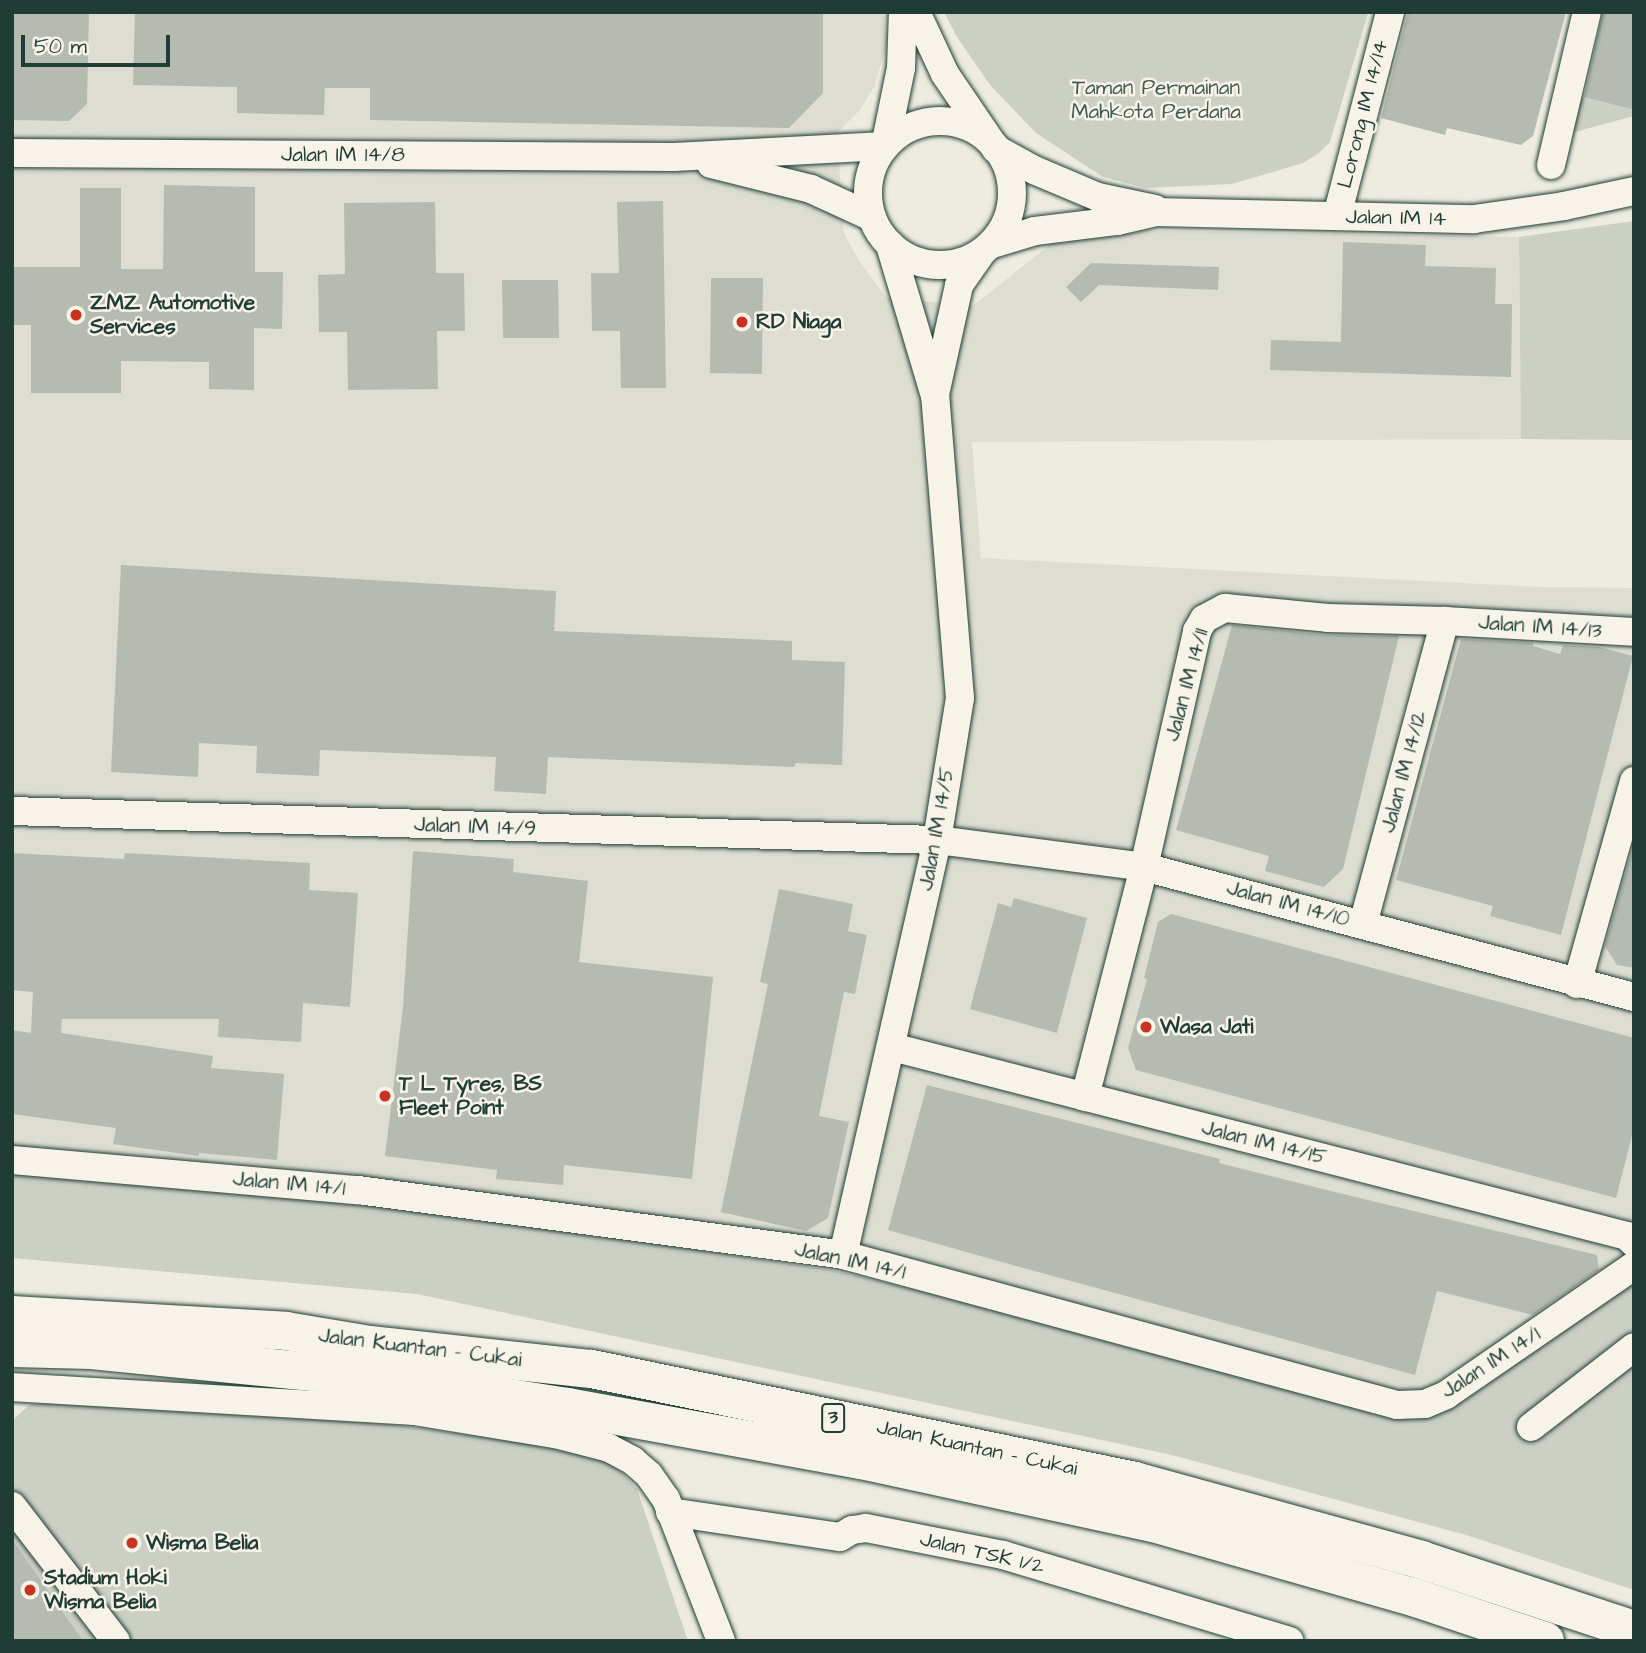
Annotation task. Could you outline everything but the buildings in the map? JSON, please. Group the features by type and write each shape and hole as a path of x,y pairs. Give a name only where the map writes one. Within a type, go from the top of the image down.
{"highway":[{"name":"Jalan Kuantan - Cukai","path":"14,1323 286,1331 370,1345 498,1356 592,1368 1135,1480 1421,1560 1634,1630"},
{"name":"Jalan Kuantan - Cukai","path":"14,1323 91,1350 400,1381 860,1460 1153,1523 1416,1598 1545,1641"}],"street":[{"path":"903,12 901,68 885,146 872,168 868,184 872,217 890,245 934,396"},
{"path":"916,12 945,74 1004,161 1012,190 1007,219 959,285 934,396"},
{"name":"Lorong IM 14/14","path":"1337,216 1390,12"},
{"path":"1551,164 1587,12"},
{"path":"885,146 915,125 933,121 969,127 996,149 1060,182 1098,197 1154,209 1156,212"},
{"name":"Jalan IM 14/8","path":"12,153 674,157 885,146"},
{"name":"Jalan IM 14/8","path":"674,157 811,189 872,217"},
{"name":"Jalan IM 14","path":"1156,212 1474,219 1564,206 1634,191"},
{"path":"890,245 903,255 934,265 950,265 1035,231 1117,221 1156,212"},
{"name":"Jalan IM 14/5","path":"843,1255 937,840 960,698 960,671 934,396"},
{"name":"Jalan IM 14/11","path":"1144,867 1197,631 1213,611 1225,608 1328,618 1445,621"},
{"name":"Jalan IM 14/13","path":"1445,621 1634,632"},
{"name":"Jalan IM 14/12","path":"1363,924 1445,621"},
{"path":"1577,984 1634,781"},
{"name":"Jalan IM 14/9","path":"12,811 937,840"},
{"name":"Jalan IM 14/10","path":"937,840 1144,867 1634,997"},
{"path":"1085,1097 1144,867"},
{"name":"Jalan IM 14/15","path":"892,1047 1627,1236 1634,1243"},
{"name":"Jalan IM 14/1","path":"12,1160 358,1190 843,1255 1397,1405 1424,1404 1446,1395 1634,1266"},
{"path":"1531,1427 1634,1347"},
{"path":"12,1387 414,1411 555,1434 610,1448 633,1461 649,1475 666,1499 721,1641"},
{"path":"12,1506 116,1641"},
{"name":"Jalan TSK 1/2","path":"670,1512 840,1537 852,1530 866,1528 1003,1555 1290,1641"}],"shaded area":[{"path":"12,12 884,12 887,44 874,87 860,110 837,133 844,233 859,261 886,297 973,306 1052,243 1069,235 1103,230 1519,237 1521,439 972,442 981,558 1542,587 1634,588 1634,1266 1425,1404 843,1255 12,1154"}],"green space":[{"name":"Taman Permainan Mahkota Perdana","path":"944,12 1368,13 1330,142 1319,153 1303,163 1232,184 1146,188 1103,177 1036,133 990,85 957,37"},
{"path":"1580,96 1634,110 1634,116 1571,133"},
{"path":"1634,221 1634,440 1521,439 1519,237"},
{"path":"12,1173 462,1214 836,1271 1125,1338 1399,1415 1634,1278 1634,1590 1466,1535 1172,1455 417,1294 12,1258"},
{"path":"45,1403 389,1424 581,1451 612,1463 637,1489 688,1641 12,1641 12,1456 15,1455 12,1451 12,1421 29,1405"}],"place":[{"name":"ZMZ Automotive Services","path":"76,315"},
{"name":"RD Niaga","path":"742,322"},
{"name":"Wasa Jati","path":"1146,1027"},
{"name":"T L Tyres, BS Fleet Point","path":"385,1096"},
{"name":"Wisma Belia","path":"132,1543"},
{"name":"Stadium Hoki Wisma Belia","path":"30,1590"}]}
